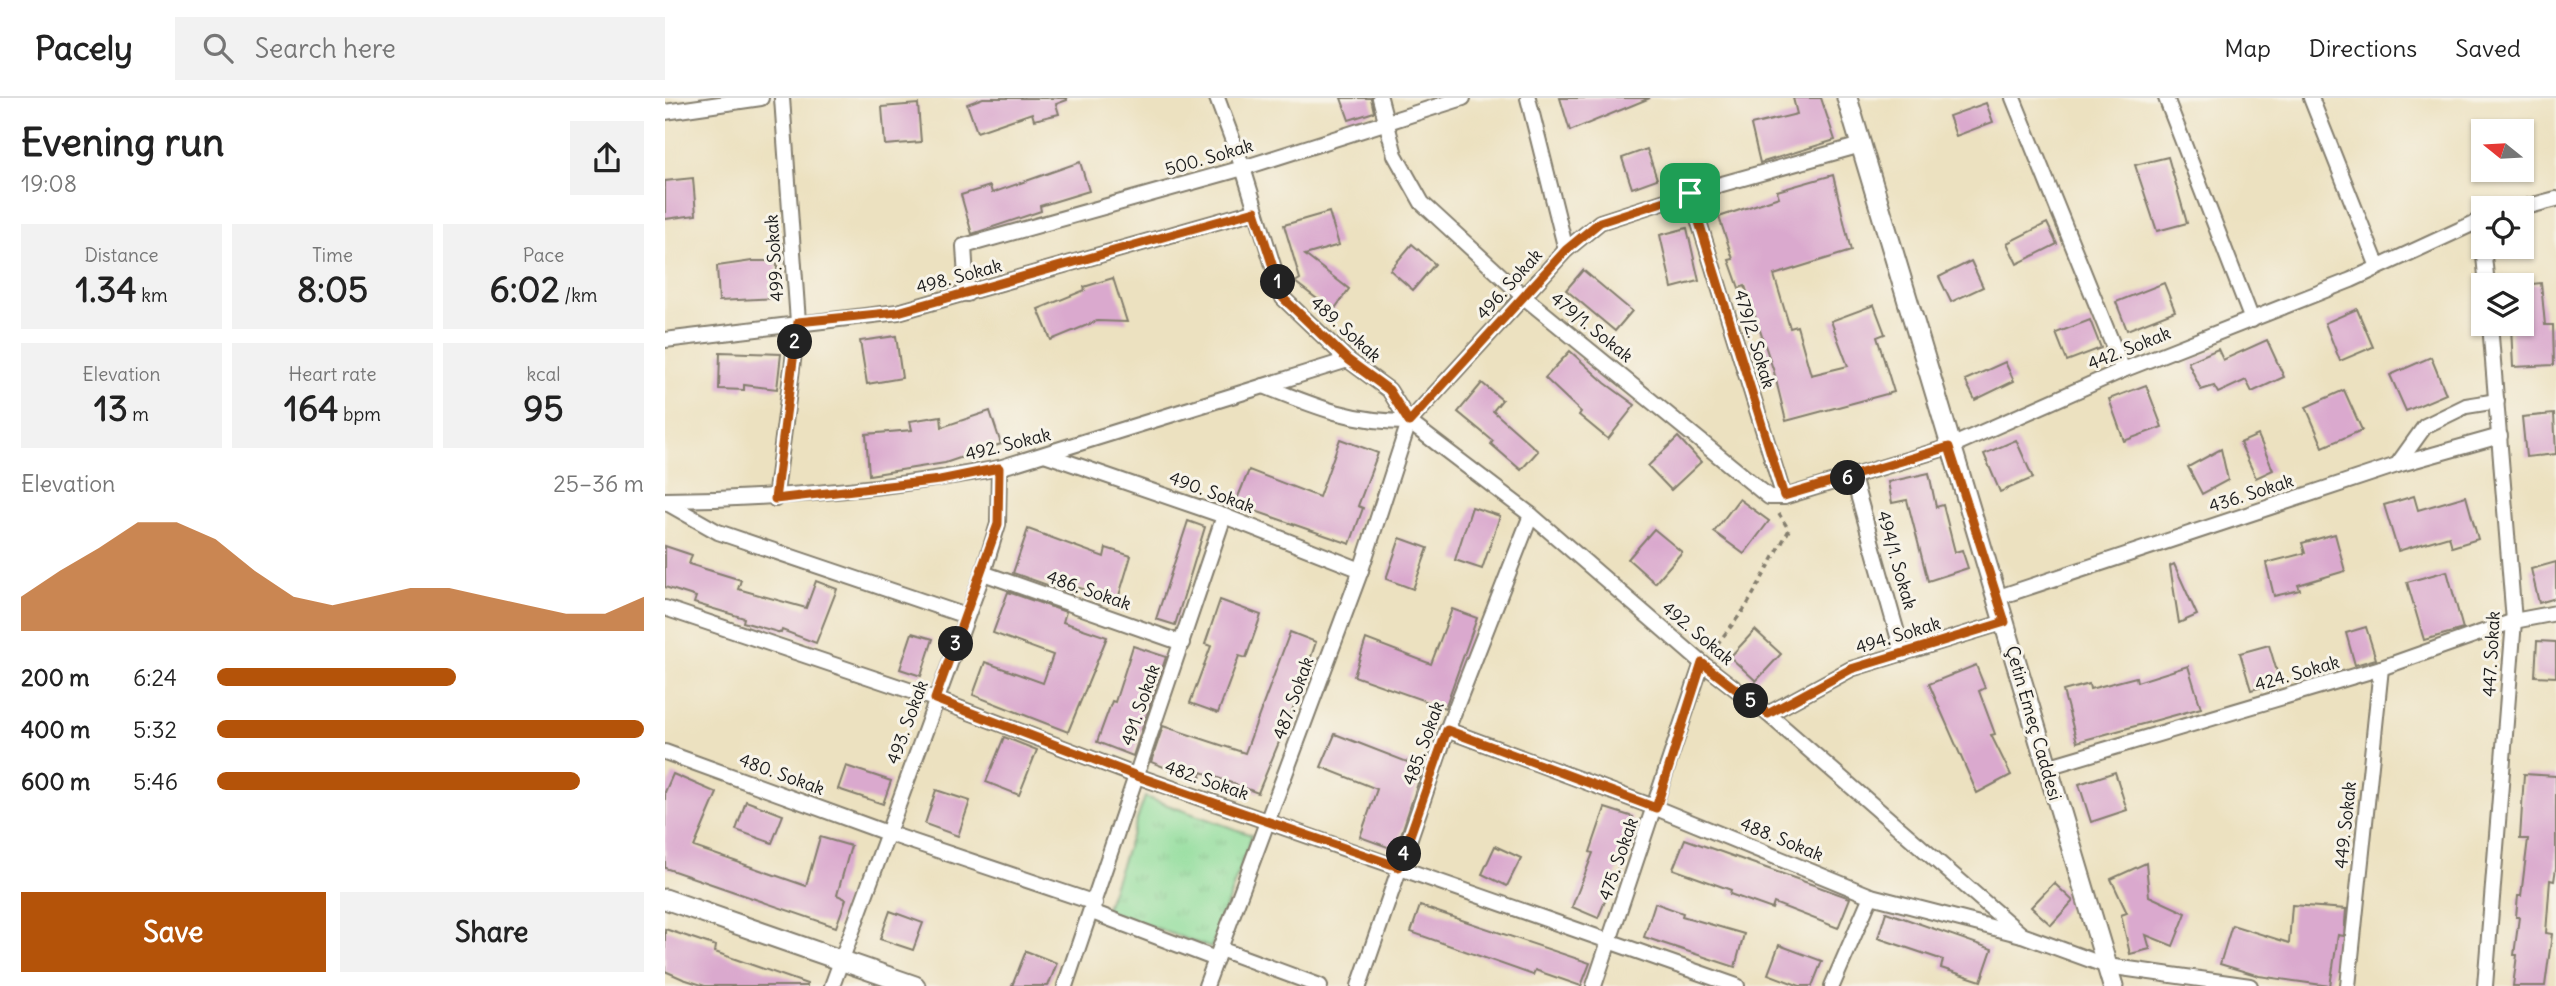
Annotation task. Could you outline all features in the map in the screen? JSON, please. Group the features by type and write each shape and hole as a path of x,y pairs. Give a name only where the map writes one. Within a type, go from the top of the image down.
{"street":[{"path":"665,112 761,98"},
{"name":"499. Sokak","path":"775,499 798,322 782,98"},
{"name":"489. Sokak","path":"1217,98 1243,168 1283,298 1348,360 1389,390 1409,422"},
{"name":"479/1. Sokak","path":"1380,98 1395,155 1422,203 1524,297 1777,497"},
{"name":"500. Sokak","path":"967,294 964,246 1243,168 1463,98"},
{"path":"1528,98 1566,250"},
{"name":"Çetin Emeç Caddesi","path":"1847,98 1949,447 1999,597 2113,986"},
{"path":"2014,98 2123,370"},
{"path":"2166,98 2252,320"},
{"path":"2311,98 2378,267"},
{"name":"496. Sokak","path":"1409,422 1566,250 1600,222 1690,193 1861,145"},
{"name":"479/2. Sokak","path":"1690,193 1777,497"},
{"path":"2534,205 2556,199"},
{"name":"498. Sokak","path":"665,340 898,312 1255,211"},
{"name":"442. Sokak","path":"1777,497 1949,447 2123,370 2378,267 2471,224"},
{"name":"447. Sokak","path":"2485,986 2514,621 2491,336"},
{"name":"492. Sokak","path":"665,501 775,499 940,480 999,468 1348,360"},
{"path":"1264,386 1332,414 1372,422 1409,422"},
{"path":"2397,465 2425,426 2466,406 2497,401"},
{"name":"492. Sokak","path":"1409,422 1531,515 1702,663 1768,714 2022,935"},
{"name":"487. Sokak","path":"1206,986 1361,570 1409,422"},
{"name":"436. Sokak","path":"1999,597 2397,465 2500,436"},
{"name":"490. Sokak","path":"1047,455 1224,516 1361,570"},
{"name":"493. Sokak","path":"832,986 983,573 998,524 999,468"},
{"name":"494/1. Sokak","path":"1853,477 1903,654"},
{"path":"665,501 718,532 967,616"},
{"name":"485. Sokak","path":"1359,986 1447,730 1531,515"},
{"name":"491. Sokak","path":"1065,986 1224,516"},
{"name":"486. Sokak","path":"983,573 1182,643"},
{"name":"482. Sokak","path":"665,608 935,699 1137,776 1737,986"},
{"name":"424. Sokak","path":"2047,767 2381,668 2514,621 2556,613"},
{"name":"494. Sokak","path":"1768,714 1851,669 2005,622"},
{"name":"475. Sokak","path":"1594,986 1656,808 1702,663"},
{"name":"449. Sokak","path":"2348,986 2381,668"},
{"name":"488. Sokak","path":"1447,730 1656,808 1871,896 2022,935 2107,966 2250,986"},
{"name":"480. Sokak","path":"665,752 1218,954 1319,986"},
{"path":"1832,986 1871,896"},
{"path":"665,899 915,986"}],"path":[{"path":"1702,663 1746,607 1789,530 1777,497"}],"green space":[{"path":"1145,797 1252,835 1211,948 1105,910"}],"building":[{"path":"983,98 1067,100 1056,104 1059,114 1034,120 1032,113 977,132 967,104"},
{"path":"1341,98 1371,98 1374,112 1349,120"},
{"path":"1560,98 1650,98 1570,131"},
{"path":"1793,98 1821,98 1835,140 1760,163 1751,125 1797,114"},
{"path":"1986,103 1993,122 1956,136 1949,116"},
{"path":"918,104 921,142 885,145 882,107"},
{"path":"1647,149 1657,179 1632,188 1622,158"},
{"path":"2168,157 2187,223 2157,231 2135,165"},
{"path":"1080,162 1089,191 1040,206 1041,211 972,234 961,195 990,186 992,193"},
{"path":"1833,175 1851,251 1774,275 1790,328 1797,326 1811,375 1848,366 1831,321 1874,305 1885,334 1877,337 1894,392 1786,421 1774,372 1745,286 1739,288 1729,260 1733,259 1719,217 1779,197 1777,191"},
{"path":"693,178 696,215 665,219 665,181"},
{"path":"1329,212 1339,245 1305,255 1349,289 1333,311 1295,282 1300,279 1284,225"},
{"path":"2047,223 2057,244 2017,264 2007,243"},
{"path":"1687,228 1699,281 1672,288 1660,235"},
{"path":"1412,244 1435,264 1413,290 1390,270"},
{"path":"777,261 777,298 719,301 717,266"},
{"path":"1971,261 1983,287 1951,302 1939,277"},
{"path":"1583,270 1632,311 1615,331 1566,290"},
{"path":"1113,278 1127,322 1097,321 1051,340 1038,309 1085,290 1084,287"},
{"path":"2164,283 2175,311 2127,330 2116,302"},
{"path":"2541,283 2545,325 2553,325 2554,365 2513,367 2511,336 2534,336 2534,284"},
{"path":"2357,309 2373,347 2340,361 2325,323"},
{"path":"2090,320 2101,348 2067,361 2056,333"},
{"path":"896,336 902,378 867,384 860,341"},
{"path":"2267,340 2284,377 2252,392 2246,380 2218,393 2214,386 2201,390 2188,362 2218,349 2223,360"},
{"path":"1570,351 1605,383 1635,405 1608,439 1579,415 1581,412 1545,378"},
{"path":"720,352 781,354 777,389 744,385 744,390 719,389"},
{"path":"2431,357 2446,394 2406,411 2390,375"},
{"path":"2005,362 2014,381 1975,400 1965,380"},
{"path":"1482,383 1502,400 1493,411 1538,451 1521,470 1491,444 1493,441 1458,412"},
{"path":"2146,385 2162,427 2124,441 2109,399"},
{"path":"2344,390 2362,430 2323,447 2306,407"},
{"path":"990,411 1001,444 945,463 869,475 866,434 912,430 910,421 941,416 942,427"},
{"path":"2554,414 2556,454 2526,457 2522,417"},
{"path":"2258,435 2273,470 2256,478 2240,443"},
{"path":"1678,437 1701,462 1671,490 1648,466"},
{"path":"1340,439 1378,453 1358,506 1363,508 1350,544 1235,504 1249,470 1319,497"},
{"path":"2016,440 2033,478 2000,492 1984,454"},
{"path":"2221,449 2228,480 2202,494 2188,467"},
{"path":"1929,473 1936,507 1943,505 1955,552 1962,550 1968,568 1928,581 1907,500 1892,503 1888,482"},
{"path":"2414,496 2418,510 2466,496 2478,539 2452,547 2449,536 2398,551 2384,505"},
{"path":"1739,499 1769,521 1744,554 1714,532"},
{"path":"1472,507 1500,516 1482,569 1455,560"},
{"path":"1188,521 1205,527 1175,625 1156,619"},
{"path":"1028,529 1104,557 1106,548 1131,556 1118,599 1076,587 1073,594 1013,573"},
{"path":"1654,529 1682,552 1655,583 1628,559"},
{"path":"2335,534 2345,571 2298,585 2300,590 2274,596 2266,563 2305,553 2302,543"},
{"path":"1400,538 1428,548 1413,589 1386,579"},
{"path":"665,546 692,555 689,564 741,580 738,589 806,608 816,581 837,589 816,643 782,630 781,633 743,622 744,618 694,603 696,597 665,587"},
{"path":"2556,562 2556,598 2539,603 2531,569"},
{"path":"2174,564 2197,615 2179,623 2170,566"},
{"path":"2447,571 2463,629 2424,640 2407,582"},
{"path":"1008,592 1066,612 1063,622 1107,637 1068,732 973,695 985,662 1043,683 1053,655 993,633"},
{"path":"1220,600 1261,615 1246,658 1239,656 1218,713 1190,703 1211,646 1205,644"},
{"path":"1452,609 1477,618 1445,708 1354,676 1366,639 1431,664"},
{"path":"2366,627 2376,659 2355,665 2346,633"},
{"path":"1755,630 1781,654 1756,681 1730,657"},
{"path":"1290,632 1316,642 1296,701 1258,793 1202,772 1199,781 1151,762 1163,726 1245,753"},
{"path":"912,633 933,639 921,676 900,669"},
{"path":"2537,641 2556,642 2556,677 2535,676"},
{"path":"2269,645 2280,682 2251,690 2240,653"},
{"path":"1133,646 1166,657 1133,756 1097,742 1112,701 1115,702"},
{"path":"1976,665 1985,688 1979,691 1995,734 1991,735 2011,775 1977,793 1929,684"},
{"path":"2188,666 2201,708 2077,742 2063,691 2089,684 2090,689 2136,677 2137,682"},
{"path":"1335,734 1423,768 1396,850 1360,837 1377,789 1321,767"},
{"path":"1004,737 1037,750 1019,795 986,782"},
{"path":"846,766 891,781 883,804 838,789"},
{"path":"2115,772 2127,810 2091,822 2079,784"},
{"path":"673,774 717,793 694,847 806,886 820,837 851,846 837,895 846,899 836,927 665,868 665,792"},
{"path":"2524,774 2556,776 2556,868 2554,881 2550,880 2546,933 2552,934 2545,986 2513,986 2517,955 2514,955 2519,917 2516,917 2518,896 2521,896 2528,839 2520,839"},
{"path":"936,790 970,801 958,836 925,824"},
{"path":"746,801 783,815 772,843 736,830"},
{"path":"1605,808 1633,817 1616,875 1598,918 1572,907 1593,853 1590,852"},
{"path":"1685,839 1850,898 1838,928 1774,903 1772,909 1730,894 1731,890 1673,869"},
{"path":"1495,846 1521,858 1507,886 1482,874"},
{"path":"2146,863 2149,896 2186,913 2173,946 2146,935 2150,949 2130,954 2121,915 2127,913 2111,879"},
{"path":"2054,883 2073,901 2051,925 2031,907"},
{"path":"1655,903 1683,913 1682,916 1744,934 1735,967 1644,937"},
{"path":"2292,905 2346,909 2344,936 2338,935 2330,986 2259,976 2220,964 2232,925 2289,943"},
{"path":"1420,906 1590,963 1581,986 1535,970 1533,975 1411,932"},
{"path":"890,911 923,923 913,950 880,939"},
{"path":"1886,912 1992,949 1981,981 1941,968 1943,960 1878,938"},
{"path":"665,929 716,946 715,952 807,986 705,986 683,979 665,971"},
{"path":"1779,945 1822,961 1812,986 1800,986 1768,974"},
{"path":"1026,951 1057,963 1048,986 1012,986"}],"route":[{"path":"1690,193 1784,496 1949,447 2005,622 1851,669 1768,714 1702,663 1656,808 1447,730 1399,867 1137,776 935,699 983,573 998,524 999,468 940,480 775,499 798,322 898,312 1255,211 1283,298 1348,360 1389,390 1409,422 1566,250 1600,222 1690,193"}]}
